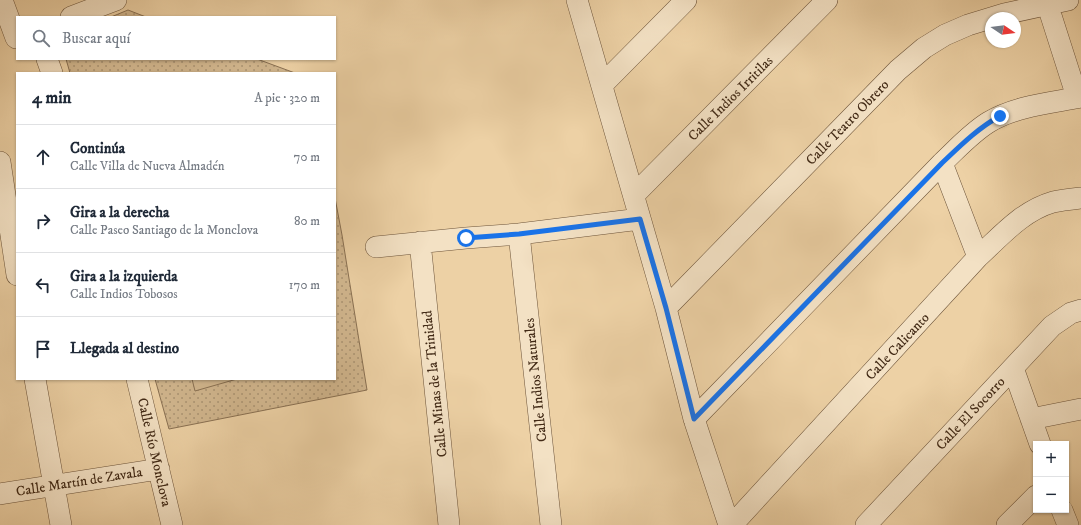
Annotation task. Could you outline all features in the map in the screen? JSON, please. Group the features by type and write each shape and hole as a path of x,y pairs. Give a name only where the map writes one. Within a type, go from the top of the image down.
{"street":[{"path":"2,0 11,40"},
{"path":"577,0 666,308 694,419 729,525"},
{"path":"602,85 686,0"},
{"name":"Calle Indios Irritilas","path":"634,195 827,0"},
{"name":"Calle Teatro Obrero","path":"666,308 898,70 924,48 945,35 1004,14 1047,2 1068,0"},
{"path":"74,16 112,1"},
{"path":"694,419 942,163 974,134 988,123 1014,110 1079,97 1047,2"},
{"path":"48,60 52,72"},
{"path":"0,162 16,268"},
{"path":"942,163 978,257"},
{"name":"Calle Calicanto","path":"732,525 978,257 1018,220 1032,211 1053,202 1081,198"},
{"path":"376,247 519,234 640,219"},
{"name":"Calle Indios Naturales","path":"519,234 551,525"},
{"name":"Calle Minas de la Trinidad","path":"420,242 449,525"},
{"name":"Calle El Socorro","path":"866,525 1052,326 1072,313 1081,310"},
{"path":"1013,368 1039,441"},
{"path":"35,380 61,525"},
{"name":"Calle Río Monclova","path":"137,380 172,525"},
{"path":"1031,419 1081,409"},
{"name":"Calle Martín de Zavala","path":"0,494 159,469"},
{"path":"1007,525 1033,499"}],"shaded area":[{"path":"128,10 143,16 113,16"},
{"path":"66,60 260,60 292,72 70,72"},
{"path":"336,203 367,390 169,429 155,380 336,380"},
{"path":"192,380 234,380 195,391"}],"route":[{"path":"466,238 519,234 640,219 666,308 694,419 942,163 974,134 1000,116"}]}
